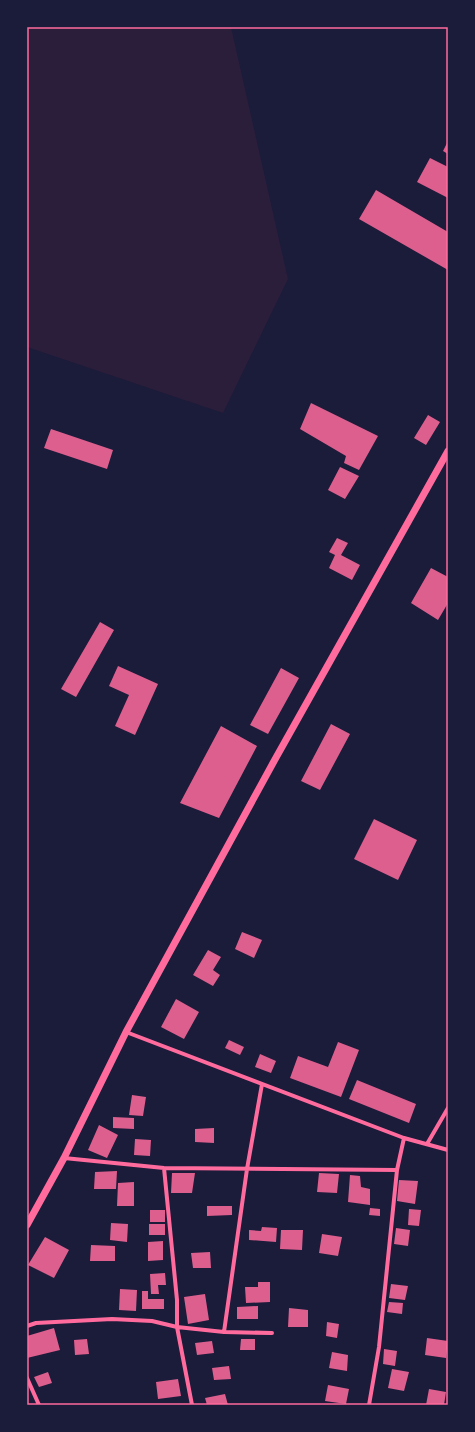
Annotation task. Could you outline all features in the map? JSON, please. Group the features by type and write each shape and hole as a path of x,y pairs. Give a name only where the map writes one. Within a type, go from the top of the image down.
{"street":[{"path":"27,1225 64,1158 126,1032 273,763 448,451"},
{"path":"126,1032 404,1138 448,1150"},
{"path":"224,1332 247,1169 262,1084"},
{"path":"427,1144 448,1108"},
{"path":"369,1405 380,1347 397,1170 404,1138"},
{"path":"64,1158 164,1168 397,1170"},
{"path":"164,1168 177,1300 177,1328 192,1405"},
{"path":"27,1326 36,1323 112,1319 152,1321 177,1328 224,1332 272,1333"},
{"path":"27,1378 40,1405"}],"shaded area":[{"path":"27,27 231,27 288,279 223,413 27,347"}],"building":[{"path":"448,141 448,154 443,151"},
{"path":"430,158 448,167 448,198 417,182"},
{"path":"376,190 448,232 448,270 359,219"},
{"path":"311,403 378,436 359,470 344,463 346,456 300,429"},
{"path":"428,415 440,422 426,445 414,438"},
{"path":"51,429 113,450 107,469 44,448"},
{"path":"340,467 359,476 345,499 328,490"},
{"path":"337,538 348,543 341,555 360,565 352,580 329,568 335,555 329,552"},
{"path":"431,568 448,577 448,603 438,620 411,603"},
{"path":"100,622 114,630 76,697 61,689"},
{"path":"118,666 158,684 135,735 115,726 129,695 109,686"},
{"path":"281,668 299,678 268,734 250,725"},
{"path":"331,724 350,734 320,790 301,781"},
{"path":"221,726 257,746 219,818 180,803"},
{"path":"374,819 417,840 398,880 354,859"},
{"path":"242,932 262,940 254,958 235,949"},
{"path":"208,950 221,957 213,970 220,975 213,986 193,975"},
{"path":"176,999 199,1012 184,1039 161,1027"},
{"path":"229,1040 244,1047 240,1055 225,1048"},
{"path":"338,1042 359,1050 341,1097 290,1078 298,1056 328,1067"},
{"path":"260,1054 276,1061 271,1073 255,1067"},
{"path":"357,1080 416,1104 409,1123 349,1099"},
{"path":"132,1095 146,1097 143,1116 129,1115"},
{"path":"113,1117 134,1118 134,1129 113,1128"},
{"path":"99,1125 118,1135 107,1158 88,1150"},
{"path":"214,1128 214,1143 195,1142 195,1129"},
{"path":"135,1139 151,1140 150,1156 134,1155"},
{"path":"117,1171 116,1189 94,1189 95,1172"},
{"path":"172,1173 195,1173 192,1193 171,1193"},
{"path":"319,1173 339,1174 337,1193 317,1192"},
{"path":"350,1175 360,1176 361,1187 370,1189 370,1205 348,1202"},
{"path":"399,1180 418,1181 415,1204 397,1201"},
{"path":"134,1182 134,1206 117,1206 118,1183"},
{"path":"207,1206 232,1206 232,1215 207,1216"},
{"path":"370,1208 380,1209 380,1216 369,1215"},
{"path":"409,1209 421,1210 419,1226 408,1225"},
{"path":"150,1210 165,1210 165,1222 150,1222"},
{"path":"111,1223 128,1224 127,1242 110,1240"},
{"path":"149,1224 165,1224 165,1235 149,1235"},
{"path":"262,1227 277,1228 276,1242 249,1240 249,1230 261,1231"},
{"path":"396,1228 410,1230 408,1246 394,1244"},
{"path":"281,1230 303,1230 302,1250 280,1249"},
{"path":"322,1234 342,1237 338,1256 319,1253"},
{"path":"45,1237 69,1250 54,1278 28,1265"},
{"path":"163,1241 163,1260 148,1261 148,1242"},
{"path":"91,1245 115,1246 115,1261 90,1261"},
{"path":"210,1252 211,1268 193,1268 191,1253"},
{"path":"165,1273 166,1285 158,1285 159,1294 151,1294 150,1274"},
{"path":"258,1282 270,1282 270,1302 246,1303 245,1287 258,1287"},
{"path":"391,1284 408,1286 405,1300 389,1298"},
{"path":"120,1289 137,1290 136,1311 119,1310"},
{"path":"142,1291 148,1291 148,1299 164,1299 164,1309 142,1309"},
{"path":"205,1294 209,1320 188,1324 184,1297"},
{"path":"389,1302 403,1303 402,1314 387,1312"},
{"path":"258,1306 258,1319 237,1319 237,1307"},
{"path":"289,1308 308,1310 308,1327 288,1327"},
{"path":"327,1322 339,1324 337,1338 326,1336"},
{"path":"54,1328 60,1350 27,1358 27,1336"},
{"path":"427,1338 448,1341 446,1358 425,1355"},
{"path":"87,1339 89,1354 75,1355 74,1340"},
{"path":"241,1339 255,1339 255,1350 240,1350"},
{"path":"212,1341 214,1353 197,1355 195,1343"},
{"path":"384,1349 397,1351 395,1366 383,1364"},
{"path":"332,1352 348,1355 347,1371 329,1368"},
{"path":"229,1366 231,1379 214,1380 212,1368"},
{"path":"392,1369 409,1372 404,1391 388,1388"},
{"path":"48,1372 52,1383 39,1387 34,1377"},
{"path":"178,1379 181,1396 158,1399 156,1382"},
{"path":"328,1385 349,1389 346,1404 325,1401"},
{"path":"429,1389 446,1392 444,1405 426,1405"},
{"path":"225,1394 228,1405 207,1405 205,1398"}]}
